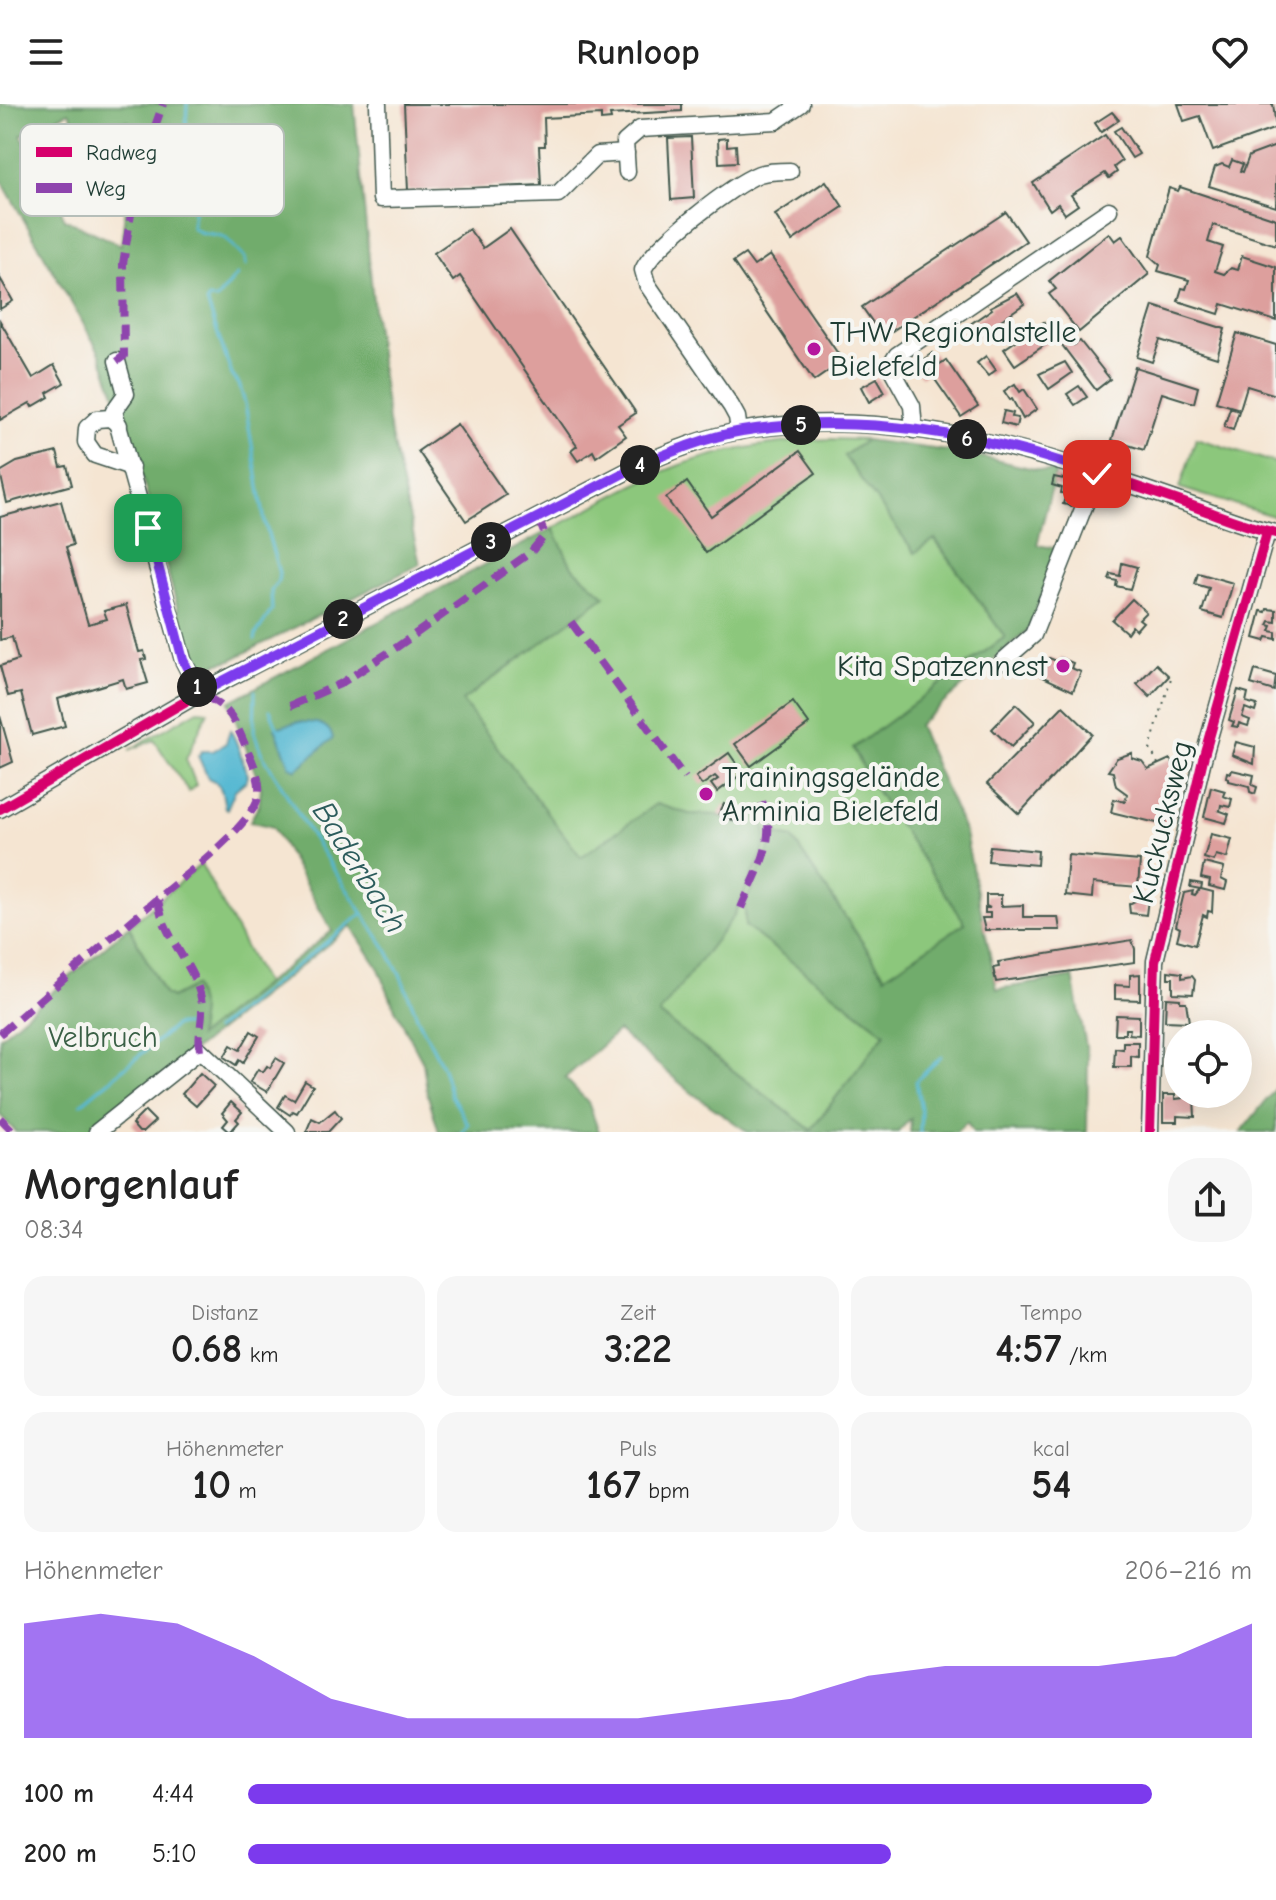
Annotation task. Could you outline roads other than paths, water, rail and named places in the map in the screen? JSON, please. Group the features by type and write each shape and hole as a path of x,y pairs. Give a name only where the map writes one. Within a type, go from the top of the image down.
{"street":[{"path":"378,104 381,199 558,194 597,155 626,153"},
{"path":"627,172 625,142 640,129 776,121 801,104"},
{"path":"739,431 731,406 647,284 643,270 647,262 674,236 738,186 760,174 790,171"},
{"path":"914,430 912,406 890,366 897,355 1109,210"},
{"path":"117,361 126,394 114,411 183,660 200,693"},
{"path":"119,425 110,418 97,419 87,428 86,442 95,455 131,467"},
{"path":"0,809 200,693 637,466 673,451 739,431 820,424 914,430 992,444 1097,474 1272,532"},
{"path":"1003,661 1033,635 1097,474"},
{"name":"Kuckucksweg","path":"1150,1132 1155,961 1203,759 1272,532"},
{"path":"97,1132 200,1050 287,1132"}],"water":[{"path":"297,722 324,725 333,738 296,770 290,766 275,728"},
{"path":"230,730 248,775 247,780 235,790 227,809 219,786 208,778 198,756 202,751 213,751 226,743"}],"waterway":[{"name":"Baderbach","path":"186,124 187,104"},
{"name":"Baderbach","path":"193,216 192,227 199,232 225,238 245,258 246,265"},
{"name":"Baderbach","path":"237,275 216,300 209,298 207,302 245,403 265,523 279,573 271,591 272,610 255,640"},
{"name":"Baderbach","path":"255,691 254,732 261,752 387,950 442,1065"},
{"name":"Baderbach","path":"270,710 278,729"},
{"path":"215,1030 362,914"},
{"path":"81,1104 176,1025 186,1025"},
{"path":"920,1132 921,1110 916,1081 941,1057"},
{"name":"Baderbach","path":"443,1068 451,1095 468,1124 462,1132"}],"place":[{"name":"THW Regionalstelle Bielefeld","path":"814,349"},
{"name":"Kita Spatzennest","path":"1063,666"},
{"name":"Trainingsgelände Arminia Bielefeld","path":"706,794"}],"park label":[{"name":"Velbruch","path":"103,1037"}]}
